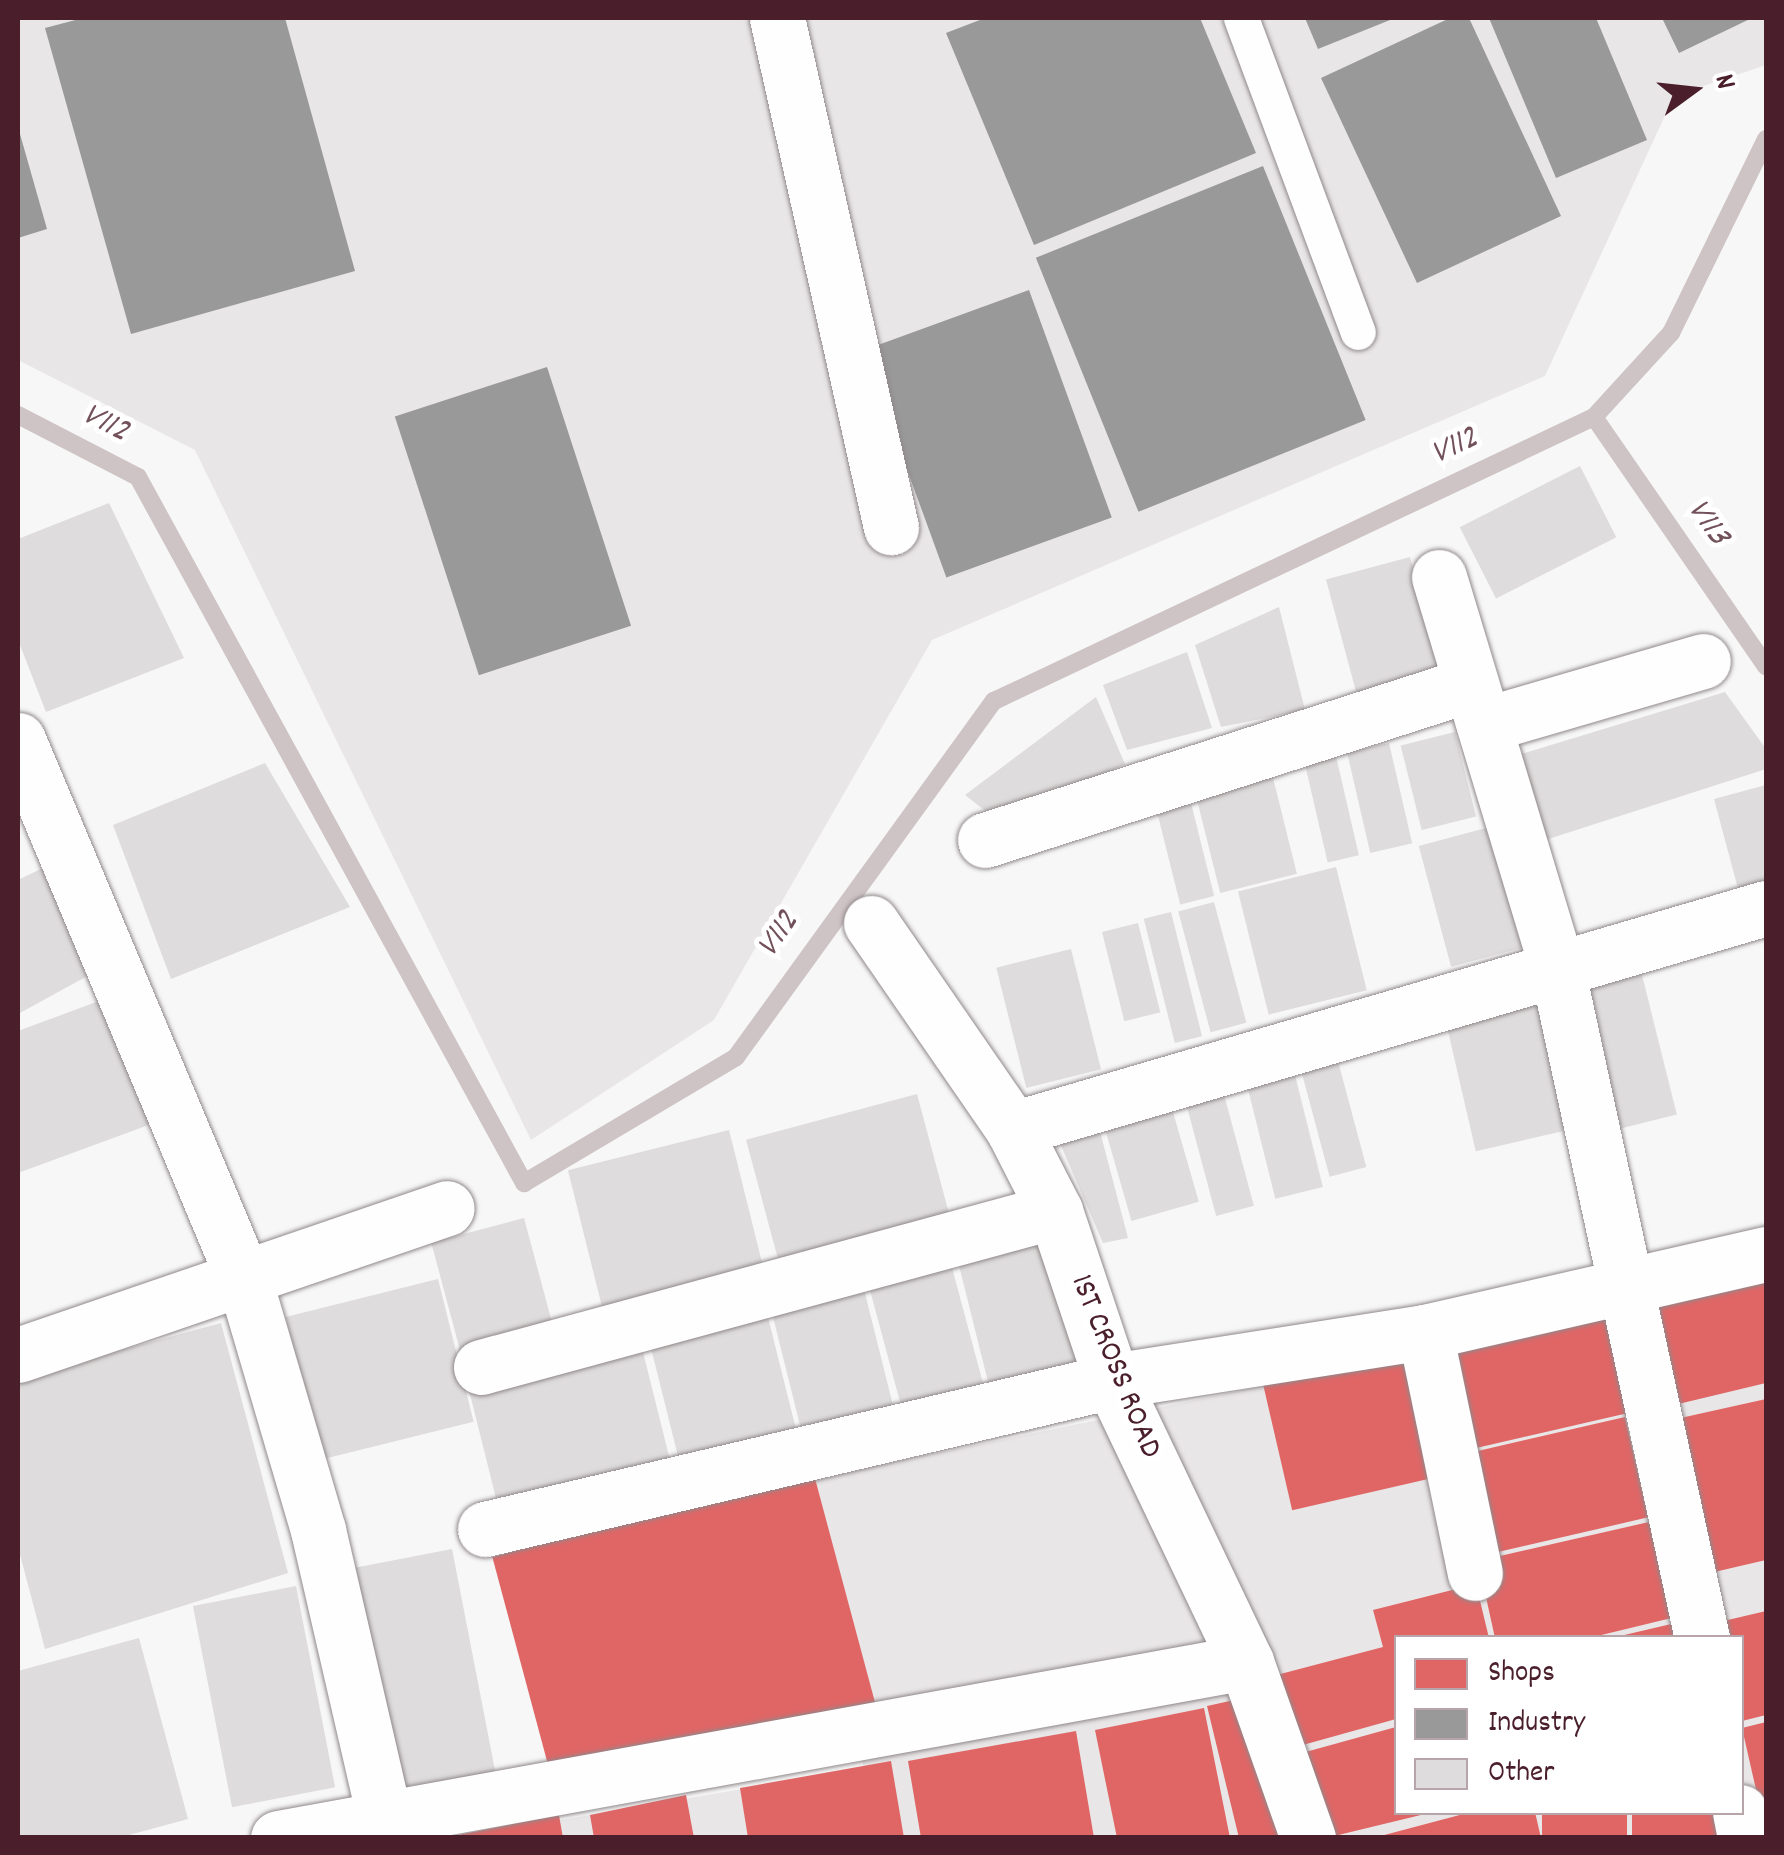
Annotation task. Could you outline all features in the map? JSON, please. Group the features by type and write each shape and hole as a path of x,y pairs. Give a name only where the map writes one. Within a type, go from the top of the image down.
{"street":[{"path":"777,18 891,527"},
{"path":"1439,577 1557,968 1701,1635"},
{"path":"985,840 1477,705 1703,660"},
{"path":"18,740 246,1282 318,1530 387,1829"},
{"path":"1013,1128 1766,908"},
{"name":"1ST CROSS ROAD","path":"871,923 1013,1128 1056,1211 1112,1381 1246,1662 1308,1838"},
{"path":"18,1355 246,1282 447,1208"},
{"path":"480,1367 1056,1211"},
{"path":"485,1529 1112,1381 1425,1332 1766,1254"},
{"path":"1425,1332 1475,1573"},
{"path":"278,1838 387,1829 1246,1662"}],"lane":[{"path":"1241,18 1358,332"}],"shaded area":[{"path":"18,18 1766,18 1766,65 1674,96 1545,376 932,640 714,1020 531,1140 195,450 18,360"},
{"path":"1766,1283 1766,1837 456,1838 864,1768 781,1485"}],"building: Shops":[{"path":"1766,1270 1766,1383 1670,1406 1645,1300"},
{"path":"1616,1306 1640,1410 1458,1452 1434,1348"},
{"path":"1422,1348 1451,1474 1292,1510 1263,1385"},
{"path":"1766,1399 1766,1560 1710,1573 1676,1419"},
{"path":"1625,1417 1648,1517 1479,1557 1455,1456"},
{"path":"813,1471 877,1712 557,1797 492,1557"},
{"path":"1662,1519 1684,1615 1601,1635 1494,1635 1478,1561"},
{"path":"1476,1584 1488,1635 1394,1635 1394,1720 1285,1750 1265,1678 1383,1647 1373,1610"},
{"path":"1766,1611 1766,1715 1744,1720 1744,1635 1718,1635 1715,1623"},
{"path":"1684,1621 1687,1635 1624,1635"},
{"path":"1248,1697 1293,1838 1239,1838 1207,1706"},
{"path":"1204,1708 1230,1838 1117,1838 1095,1730"},
{"path":"1766,1722 1766,1829 1744,1737 1744,1728"},
{"path":"1394,1728 1394,1815 1421,1815 1326,1838 1302,1753"},
{"path":"1076,1731 1094,1838 921,1838 908,1761"},
{"path":"891,1761 904,1838 748,1838 740,1788"},
{"path":"686,1795 694,1838 594,1838 590,1815"},
{"path":"559,1815 563,1838 453,1836"},
{"path":"1460,1815 1536,1815 1541,1838 1373,1838"},
{"path":"1542,1815 1627,1815 1627,1838 1542,1838"},
{"path":"1632,1815 1717,1815 1717,1838 1632,1838"}],"building: Industry":[{"path":"83,18 285,18 355,271 131,334 45,28"},
{"path":"985,18 1200,18 1256,153 1034,245 946,33"},
{"path":"1305,18 1395,18 1318,49"},
{"path":"1450,18 1469,18 1561,216 1417,283 1321,78"},
{"path":"1489,18 1596,18 1647,140 1556,178"},
{"path":"1662,18 1752,18 1679,53"},
{"path":"18,127 47,229 18,238"},
{"path":"1263,166 1366,420 1138,512 1036,258"},
{"path":"1029,290 1112,517 946,578 864,350"},
{"path":"547,367 631,626 479,675 395,416"}],"building: Other":[{"path":"1580,466 1616,537 1496,599 1460,527"},
{"path":"109,503 184,658 46,712 18,640 18,539"},
{"path":"1410,557 1440,670 1356,693 1326,580"},
{"path":"1279,607 1305,710 1221,727 1195,645"},
{"path":"1187,652 1212,728 1127,750 1103,685"},
{"path":"1725,692 1766,749 1766,769 1542,841 1518,755"},
{"path":"1096,697 1125,764 1001,823 965,795"},
{"path":"1455,732 1476,816 1422,830 1401,746"},
{"path":"1389,743 1412,843 1370,853 1347,753"},
{"path":"1335,752 1359,855 1328,862 1304,759"},
{"path":"265,763 350,907 171,979 113,825"},
{"path":"1271,770 1297,874 1220,893 1194,789"},
{"path":"1766,785 1766,887 1740,896 1714,799"},
{"path":"1189,795 1214,896 1180,904 1155,803"},
{"path":"1497,825 1529,946 1451,967 1419,846"},
{"path":"47,866 91,974 18,1014 18,880"},
{"path":"1336,867 1367,990 1269,1015 1238,891"},
{"path":"1214,902 1246,1023 1211,1032 1178,912"},
{"path":"1171,912 1202,1036 1175,1043 1144,919"},
{"path":"1138,923 1160,1012 1124,1021 1102,932"},
{"path":"1071,949 1101,1069 1026,1088 996,968"},
{"path":"1641,971 1677,1115 1618,1129 1582,986"},
{"path":"1539,994 1570,1129 1476,1151 1444,1016"},
{"path":"107,998 154,1123 18,1173 18,1031"},
{"path":"1335,1050 1366,1167 1330,1177 1298,1060"},
{"path":"1290,1055 1323,1187 1275,1199 1242,1067"},
{"path":"1222,1087 1254,1206 1216,1216 1184,1097"},
{"path":"917,1094 952,1224 781,1270 746,1140"},
{"path":"1169,1098 1199,1202 1131,1221 1102,1117"},
{"path":"1098,1124 1128,1238 1103,1243 1056,1134"},
{"path":"729,1130 764,1271 603,1311 568,1170"},
{"path":"524,1218 557,1340 464,1365 431,1243"},
{"path":"1045,1226 1079,1363 989,1385 955,1248"},
{"path":"947,1249 984,1388 902,1410 865,1271"},
{"path":"859,1269 894,1411 802,1434 767,1292"},
{"path":"438,1279 474,1422 321,1460 286,1317"},
{"path":"763,1297 798,1436 680,1465 646,1326"},
{"path":"221,1323 288,1573 45,1649 18,1547 18,1378"},
{"path":"639,1336 675,1482 503,1525 466,1379"},
{"path":"452,1549 496,1776 390,1796 346,1570"},
{"path":"296,1586 335,1787 232,1807 193,1606"},
{"path":"139,1638 188,1819 118,1838 18,1838 18,1671"}],"waterway":[{"name":"V112","path":"18,415 138,477 524,1183 736,1057 994,701 1594,417 1671,333 1766,139"},
{"name":"V113","path":"1594,417 1766,666"}]}
